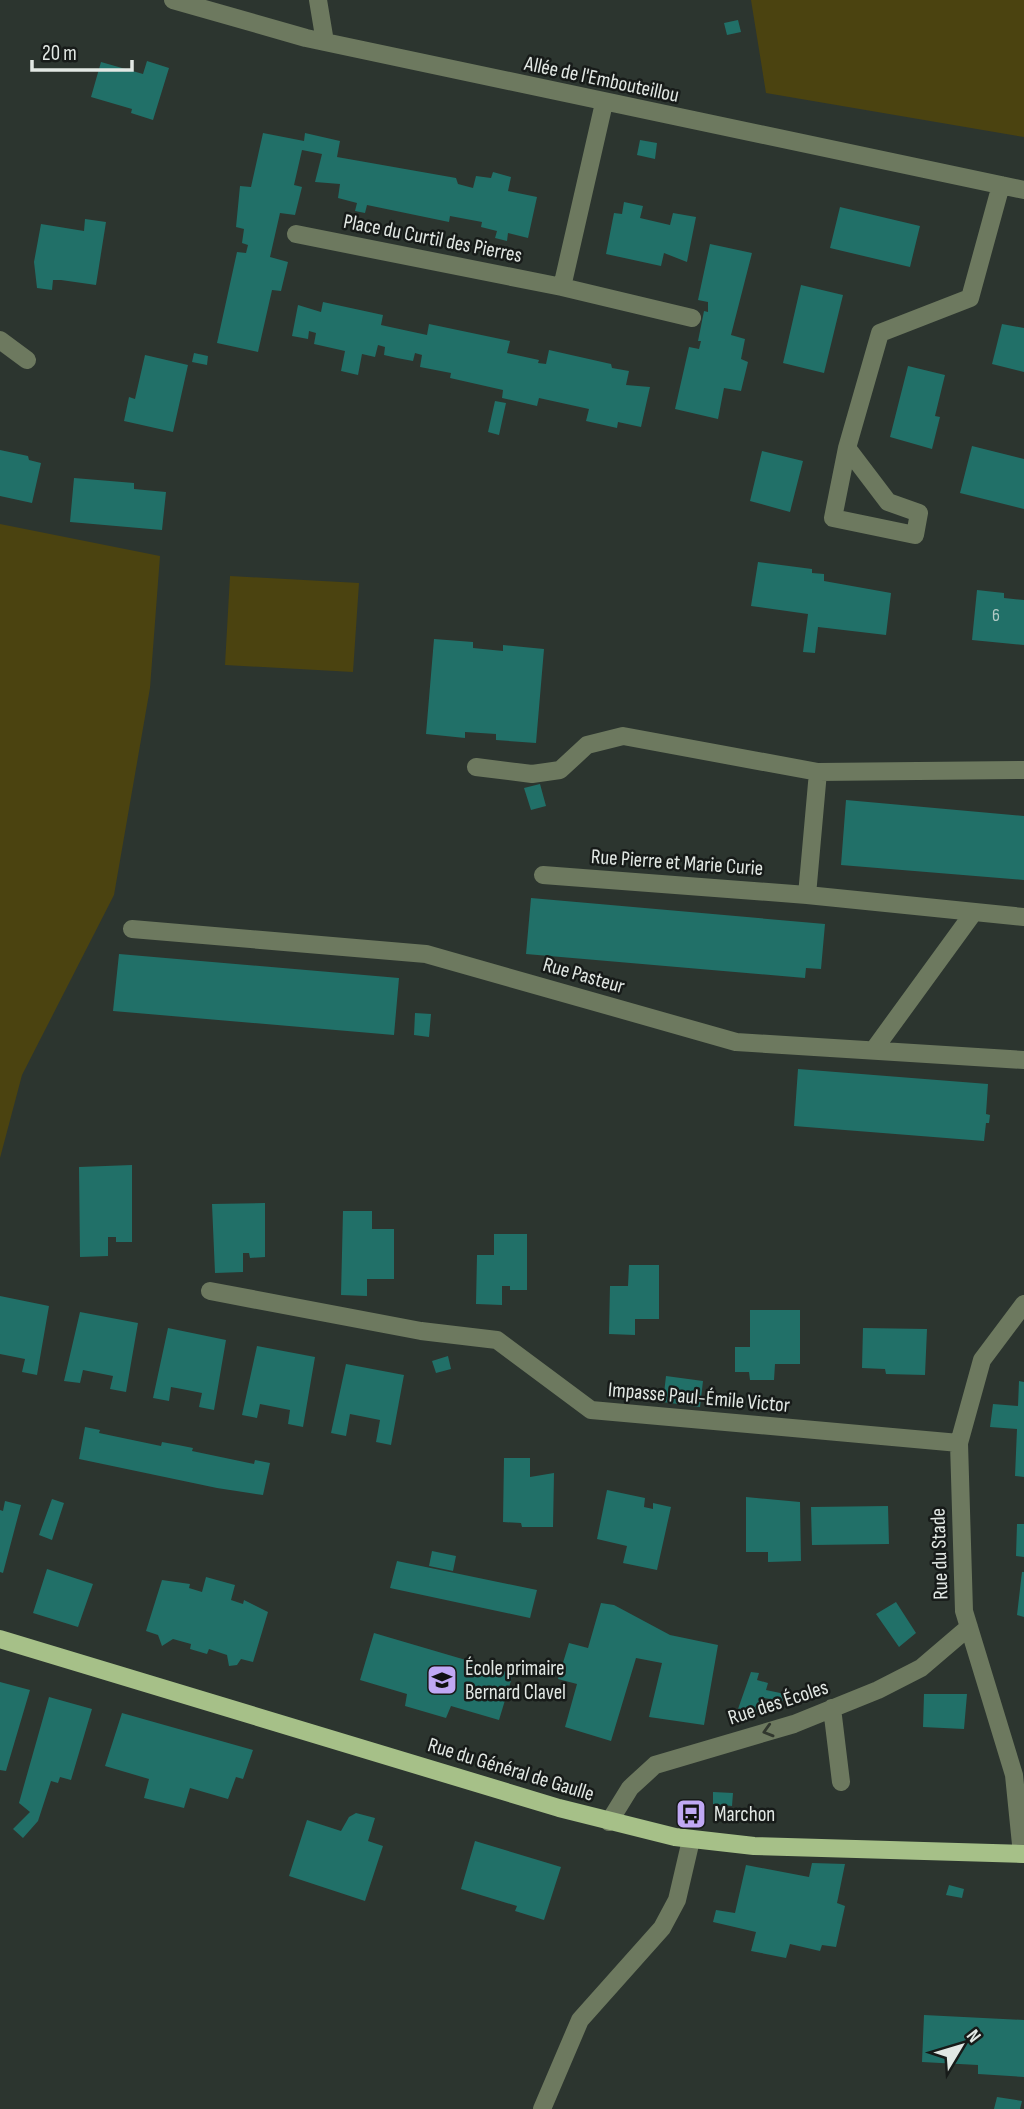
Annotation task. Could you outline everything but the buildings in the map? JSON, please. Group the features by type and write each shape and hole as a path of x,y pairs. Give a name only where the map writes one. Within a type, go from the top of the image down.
{"main road":[{"name":"Rue du Général de Gaulle","path":"0,1639 609,1822 691,1840 754,1846 1023,1854"}],"street":[{"name":"Allée de l'Embouteillou","path":"173,0 325,42 1024,190"},
{"path":"318,0 325,42"},
{"path":"562,288 604,103"},
{"path":"847,448 888,502 919,513 915,535 833,518 847,448 880,333 971,298 1002,185"},
{"name":"Place du Curtil des Pierres","path":"296,234 562,288 692,318"},
{"path":"0,340 27,360"},
{"path":"476,766 532,774 560,770 587,745 623,736 818,772 1024,770"},
{"path":"807,895 818,772"},
{"name":"Rue Pierre et Marie Curie","path":"543,875 807,895 1024,917"},
{"path":"875,1048 974,912"},
{"name":"Rue Pasteur","path":"132,929 426,954 736,1042 875,1048 1024,1060"},
{"name":"Impasse Paul-Émile Victor","path":"210,1291 421,1331 497,1340 591,1410 959,1443"},
{"name":"Rue du Stade","path":"1023,1854 1014,1775 969,1627 962,1593 959,1443 982,1360 1024,1304"},
{"name":"Rue des Écoles","path":"609,1822 629,1788 654,1765 794,1724 832,1708 921,1668 969,1627"},
{"path":"832,1708 841,1782"},
{"path":"542,2109 580,2020 662,1928 677,1900 691,1840"}],"shaded area":[{"path":"751,0 1024,0 1024,137 766,93"},
{"path":"0,524 160,556 150,688 114,895 22,1075 0,1158"},
{"path":"230,576 359,583 353,672 225,665"}],"place":[{"name":"École primaire Bernard Clavel","path":"442,1680"},
{"name":"Marchon","path":"691,1814"}]}
